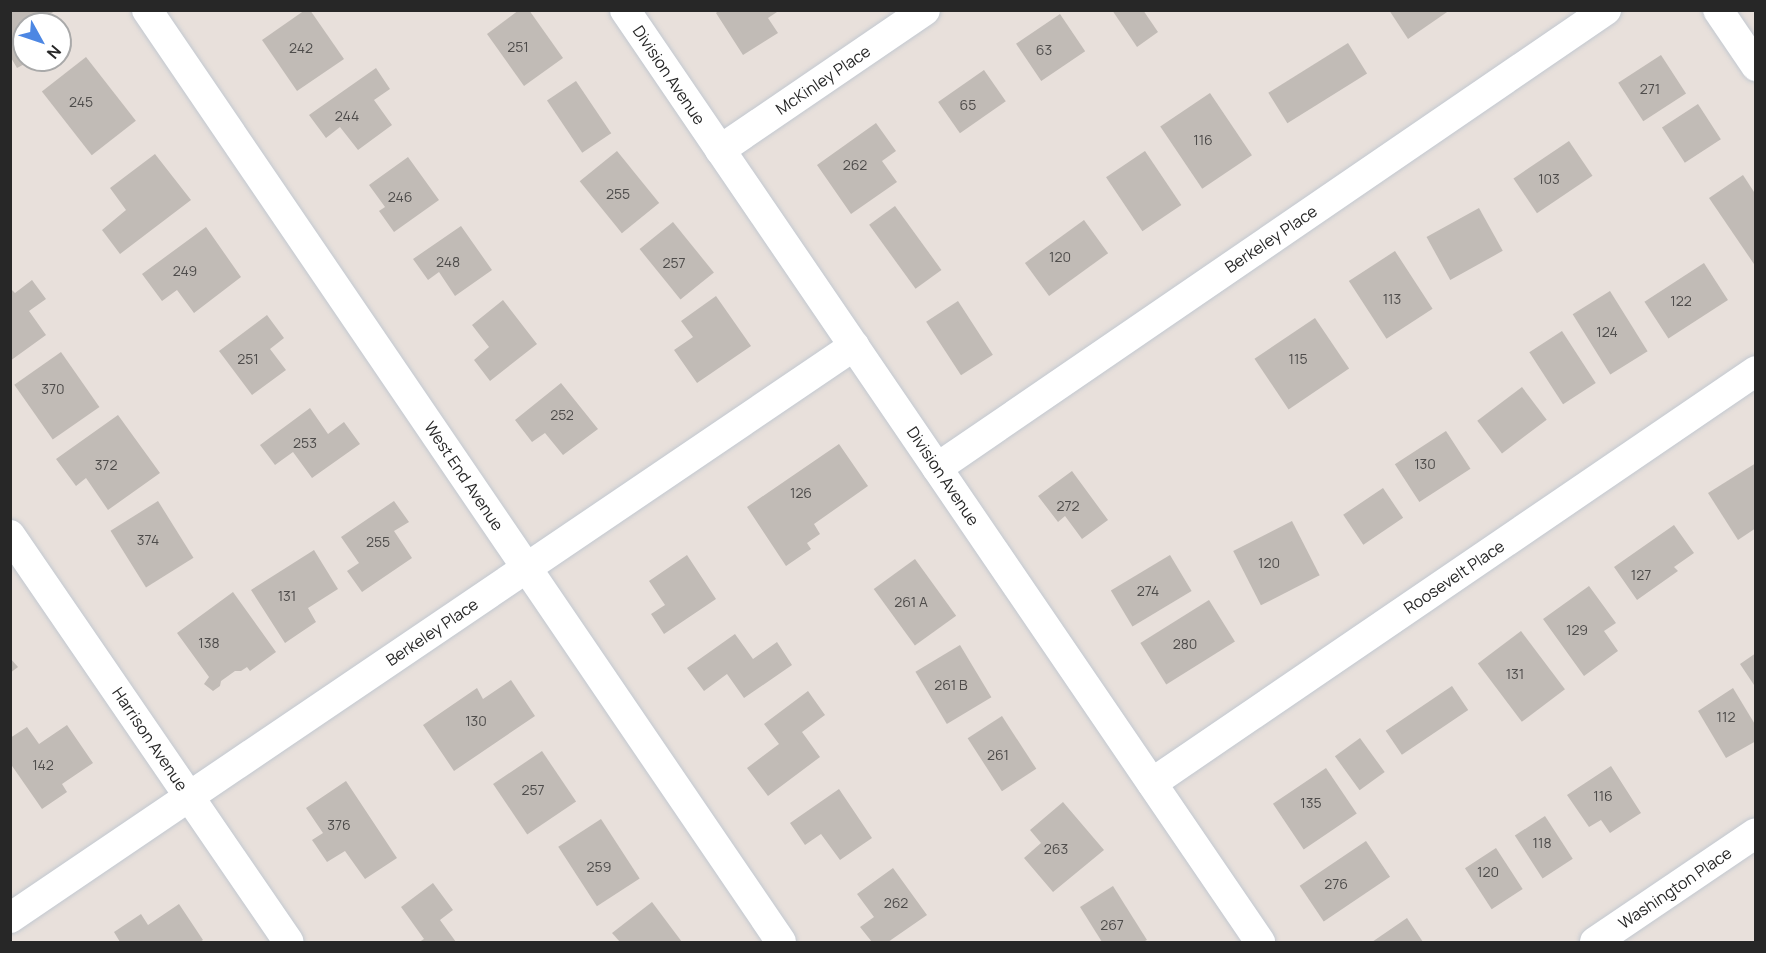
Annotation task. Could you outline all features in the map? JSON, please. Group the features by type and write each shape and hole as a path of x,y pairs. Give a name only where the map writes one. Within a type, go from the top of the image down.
{"street":[{"name":"West End Avenue","path":"147,10 781,942"},
{"name":"Division Avenue","path":"625,10 1260,942"},
{"name":"McKinley Place","path":"720,150 925,10"},
{"name":"Berkeley Place","path":"937,468 1606,10"},
{"path":"1718,10 1755,66"},
{"name":"Berkeley Place","path":"10,918 854,346"},
{"name":"Roosevelt Place","path":"1152,783 1755,371"},
{"name":"Harrison Avenue","path":"10,535 289,942"},
{"name":"Washington Place","path":"1595,942 1755,833"}],"building":[{"path":"10,10 57,10 53,12 12,12 12,59 10,56"},
{"path":"305,10 310,10 344,59 297,91 262,40"},
{"path":"519,10 529,10 563,58 524,86 487,34"},
{"path":"719,10 780,10 768,18 778,33 743,55 716,13"},
{"path":"1112,10 1143,10 1158,32 1137,47"},
{"path":"1389,10 1450,10 1408,39"},
{"path":"1060,14 1085,51 1041,81 1016,44"},
{"path":"1348,43 1367,74 1287,123 1268,93"},
{"path":"1661,55 1686,94 1643,121 1618,83"},
{"path":"86,57 136,121 92,155 42,91 67,72 72,72 72,68"},
{"path":"376,68 390,89 374,100 392,125 358,150 340,127 326,138 309,115"},
{"path":"984,70 1006,101 960,133 938,102"},
{"path":"576,81 611,133 582,153 547,101"},
{"path":"1210,93 1252,155 1202,189 1160,127"},
{"path":"1698,104 1721,139 1685,163 1662,127"},
{"path":"876,123 896,151 882,161 897,182 851,214 817,165"},
{"path":"1569,141 1592,176 1537,213 1513,178"},
{"path":"617,151 659,203 622,233 580,181"},
{"path":"1145,151 1181,205 1142,231 1106,177"},
{"path":"155,154 191,200 120,254 102,230 126,210 110,188"},
{"path":"408,157 439,200 394,232 379,211 385,207 369,185"},
{"path":"1743,175 1756,195 1756,267 1709,198"},
{"path":"895,206 941,270 916,289 869,225"},
{"path":"1479,208 1503,251 1450,280 1427,237"},
{"path":"1084,220 1108,253 1049,296 1025,263"},
{"path":"673,222 714,273 680,300 640,249"},
{"path":"461,226 492,270 455,296 439,272 428,280 413,259"},
{"path":"206,227 241,277 194,313 177,290 162,301 142,274"},
{"path":"1395,251 1433,309 1386,339 1349,281"},
{"path":"1704,263 1728,300 1668,339 1644,302"},
{"path":"32,280 46,299 29,311 46,335 10,361 10,288 15,293"},
{"path":"1610,291 1648,351 1610,375 1573,314"},
{"path":"716,296 751,346 697,383 674,350 693,337 681,321"},
{"path":"503,300 537,344 490,381 474,360 489,347 472,325"},
{"path":"958,301 993,355 961,375 926,322"},
{"path":"267,315 284,338 270,349 286,370 252,395 219,351"},
{"path":"1315,318 1349,369 1289,409 1254,359"},
{"path":"1562,331 1596,383 1563,404 1529,352"},
{"path":"61,352 99,407 53,440 14,385"},
{"path":"561,383 598,429 563,455 545,433 532,442 515,420"},
{"path":"1522,387 1547,420 1502,453 1477,421"},
{"path":"310,408 328,434 344,422 360,444 312,478 293,452 275,465 260,445"},
{"path":"118,415 160,473 108,510 86,478 76,486 56,459"},
{"path":"1446,431 1471,469 1419,502 1395,464"},
{"path":"839,444 868,486 814,524 820,534 807,543 811,549 786,566 747,507"},
{"path":"1756,463 1756,528 1738,540 1708,493"},
{"path":"1072,471 1108,520 1082,539 1065,516 1058,522 1038,496"},
{"path":"1383,488 1403,518 1363,545 1343,515"},
{"path":"158,501 194,558 146,587 111,531"},
{"path":"394,501 409,522 394,531 412,558 362,592 347,571 359,563 341,537"},
{"path":"1292,521 1320,575 1261,605 1233,551"},
{"path":"1674,525 1694,553 1674,567 1678,571 1637,600 1614,567"},
{"path":"314,550 338,589 308,608 316,622 285,643 251,590"},
{"path":"687,555 716,599 664,634 651,614 665,605 649,581"},
{"path":"1170,555 1192,591 1132,627 1111,591"},
{"path":"915,559 956,616 915,646 874,589"},
{"path":"1589,586 1616,623 1604,631 1618,651 1584,676 1543,619"},
{"path":"233,592 276,652 250,671 247,667 241,671 235,671 221,681 220,686 213,691 204,684 209,677 177,633"},
{"path":"1209,600 1235,642 1166,684 1140,643"},
{"path":"1521,631 1565,689 1522,722 1478,663"},
{"path":"735,634 753,659 777,642 792,665 744,698 727,674 704,691 687,668"},
{"path":"960,645 991,697 947,724 915,672"},
{"path":"1756,653 1756,688 1740,664"},
{"path":"10,658 18,667 10,673"},
{"path":"511,680 535,716 454,771 423,725 477,688 483,699"},
{"path":"1452,686 1468,710 1402,755 1386,731"},
{"path":"1733,688 1756,726 1756,741 1726,758 1698,711"},
{"path":"808,691 825,715 802,732 820,757 768,796 747,768 779,744 764,724"},
{"path":"1002,716 1036,769 1002,791 968,738"},
{"path":"67,725 93,763 62,784 67,792 42,809 10,763 10,738 27,727 39,744"},
{"path":"1360,738 1385,772 1360,790 1335,756"},
{"path":"542,751 576,802 527,835 493,784"},
{"path":"1611,766 1641,813 1610,833 1601,820 1589,827 1567,795"},
{"path":"1326,768 1357,814 1304,849 1273,804"},
{"path":"346,781 397,858 365,879 345,851 327,862 312,840 323,833 306,808"},
{"path":"839,789 872,838 840,860 821,834 805,845 790,823"},
{"path":"1063,802 1104,850 1053,892 1024,858 1041,843 1030,830"},
{"path":"1545,816 1573,859 1543,878 1515,836"},
{"path":"601,819 640,879 597,906 558,847"},
{"path":"1366,841 1390,877 1324,921 1300,886"},
{"path":"1496,848 1523,889 1492,909 1465,868"},
{"path":"893,868 927,915 888,942 872,942 860,927 874,917 857,894"},
{"path":"433,883 453,910 440,920 456,942 419,942 424,939 401,907"},
{"path":"1113,886 1147,940 1143,942 1102,942 1080,907"},
{"path":"652,902 682,942 620,942 612,933"},
{"path":"179,904 203,940 200,942 120,942 114,932 141,914 148,925"},
{"path":"1407,918 1423,942 1372,942"}]}
